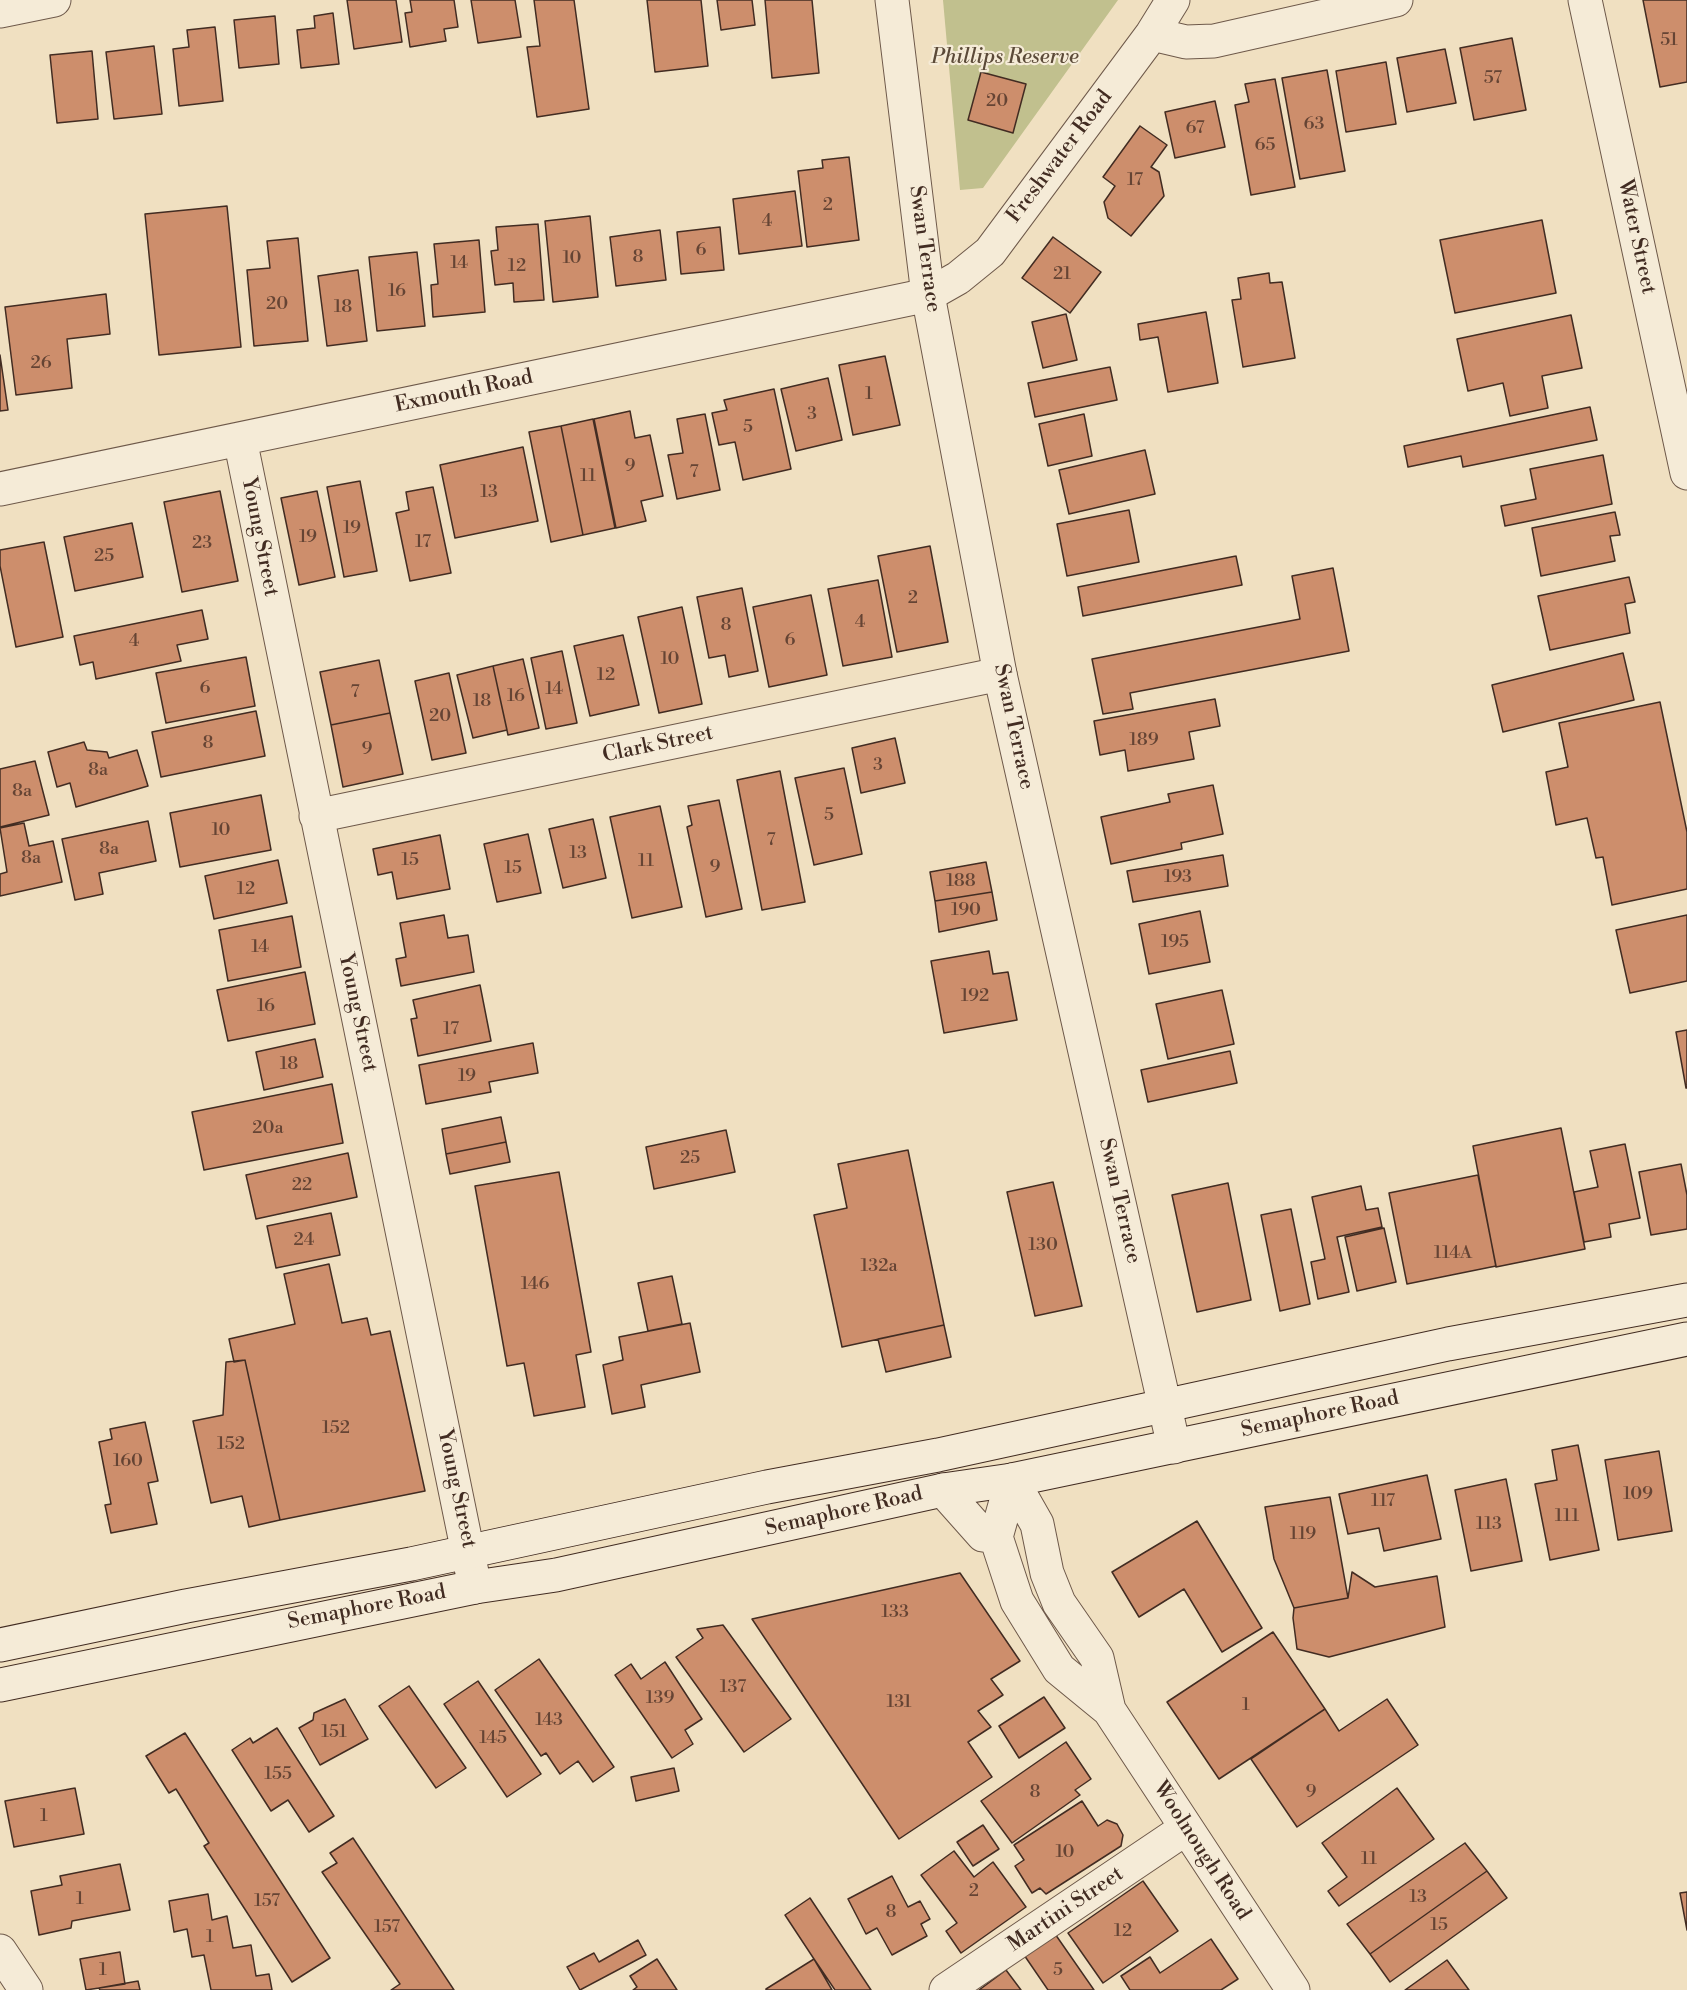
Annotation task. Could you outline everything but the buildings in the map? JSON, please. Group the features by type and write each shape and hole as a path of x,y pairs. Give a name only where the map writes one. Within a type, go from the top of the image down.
{"street":[{"path":"0,11 54,0"},
{"name":"Swan Terrace","path":"892,0 928,295 1000,674 1174,1447"},
{"name":"Freshwater Road","path":"928,295 958,278 990,252 1152,33 1173,0"},
{"path":"1152,33 1186,42 1214,41 1396,0"},
{"name":"Water Street","path":"1585,0 1687,473"},
{"name":"Exmouth Road","path":"0,489 928,295"},
{"name":"Young Street","path":"240,439 475,1587"},
{"name":"Clark Street","path":"316,816 1000,674"},
{"name":"Semaphore Road","path":"0,1645 767,1487 938,1455 1448,1344 1687,1300"},
{"name":"Semaphore Road","path":"0,1685 475,1587 556,1575 943,1490 1012,1480 1687,1339"},
{"path":"1448,1344 1456,1386"},
{"path":"943,1490 983,1535 996,1537 1012,1480 1067,1428"},
{"path":"938,1455 1012,1480"},
{"name":"Woolnough Road","path":"1012,1480 1037,1524 1047,1573 1059,1603 1097,1658 1109,1710"},
{"name":"Woolnough Road","path":"996,1537 1017,1601 1059,1669 1109,1710 1185,1829 1293,1990"},
{"name":"Martini Street","path":"946,1990 1185,1829"},
{"path":"0,1951 26,1990"}],"green space":[{"name":"Phillips Reserve","path":"943,0 1118,0 983,188 960,190"}]}
